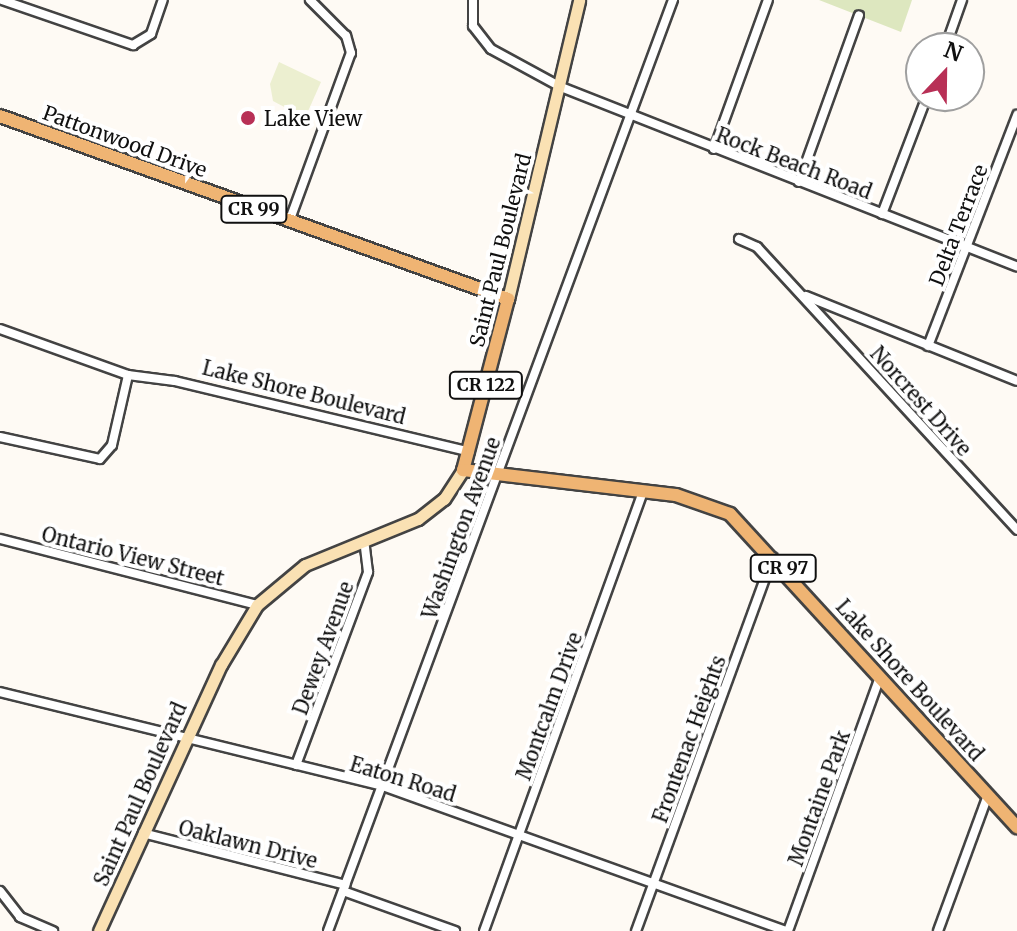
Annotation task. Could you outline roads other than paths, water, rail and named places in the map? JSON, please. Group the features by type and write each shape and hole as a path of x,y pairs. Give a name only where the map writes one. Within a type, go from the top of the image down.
{"main road":[{"name":"Pattonwood Drive","path":"0,116 508,299"},
{"name":"Saint Paul Boulevard","path":"463,470 508,299"},
{"name":"Lake Shore Boulevard","path":"463,470 643,491 717,506 773,557 1017,827"}],"street":[{"path":"2,0 133,45 151,34 163,0"},
{"path":"289,222 351,53 346,36 310,0"},
{"name":"Rock Beach Road","path":"473,0 473,26 491,49 561,87 1016,264"},
{"name":"Saint Paul Boulevard","path":"508,299 561,87 579,0"},
{"name":"Washington Avenue","path":"328,931 673,0"},
{"path":"714,149 768,0"},
{"path":"951,32 962,0"},
{"path":"799,182 859,15"},
{"path":"882,214 921,112"},
{"name":"Delta Terrace","path":"928,346 1017,115"},
{"name":"Norcrest Drive","path":"739,239 757,247 1017,530"},
{"name":"Norcrest Drive","path":"801,294 1017,381"},
{"name":"Lake Shore Boulevard","path":"0,329 128,375 175,381 470,452"},
{"path":"0,437 100,459 112,445 128,375"},
{"name":"Saint Paul Boulevard","path":"99,931 186,737 232,643 257,605 305,565 418,519 444,499 463,470"},
{"name":"Montcalm Drive","path":"484,931 643,491"},
{"name":"Ontario View Street","path":"0,539 257,605"},
{"name":"Dewey Avenue","path":"296,765 368,572 364,541"},
{"name":"Frontenac Heights","path":"636,931 773,557"},
{"name":"Montaine Park","path":"787,931 880,677"},
{"name":"Eaton Road","path":"0,692 383,786 787,931"},
{"path":"938,931 988,795"},
{"name":"Oaklawn Drive","path":"143,833 344,888 455,931"},
{"path":"0,891 20,917 53,931"}],"place":[{"name":"Lake View","path":"248,118"}]}
